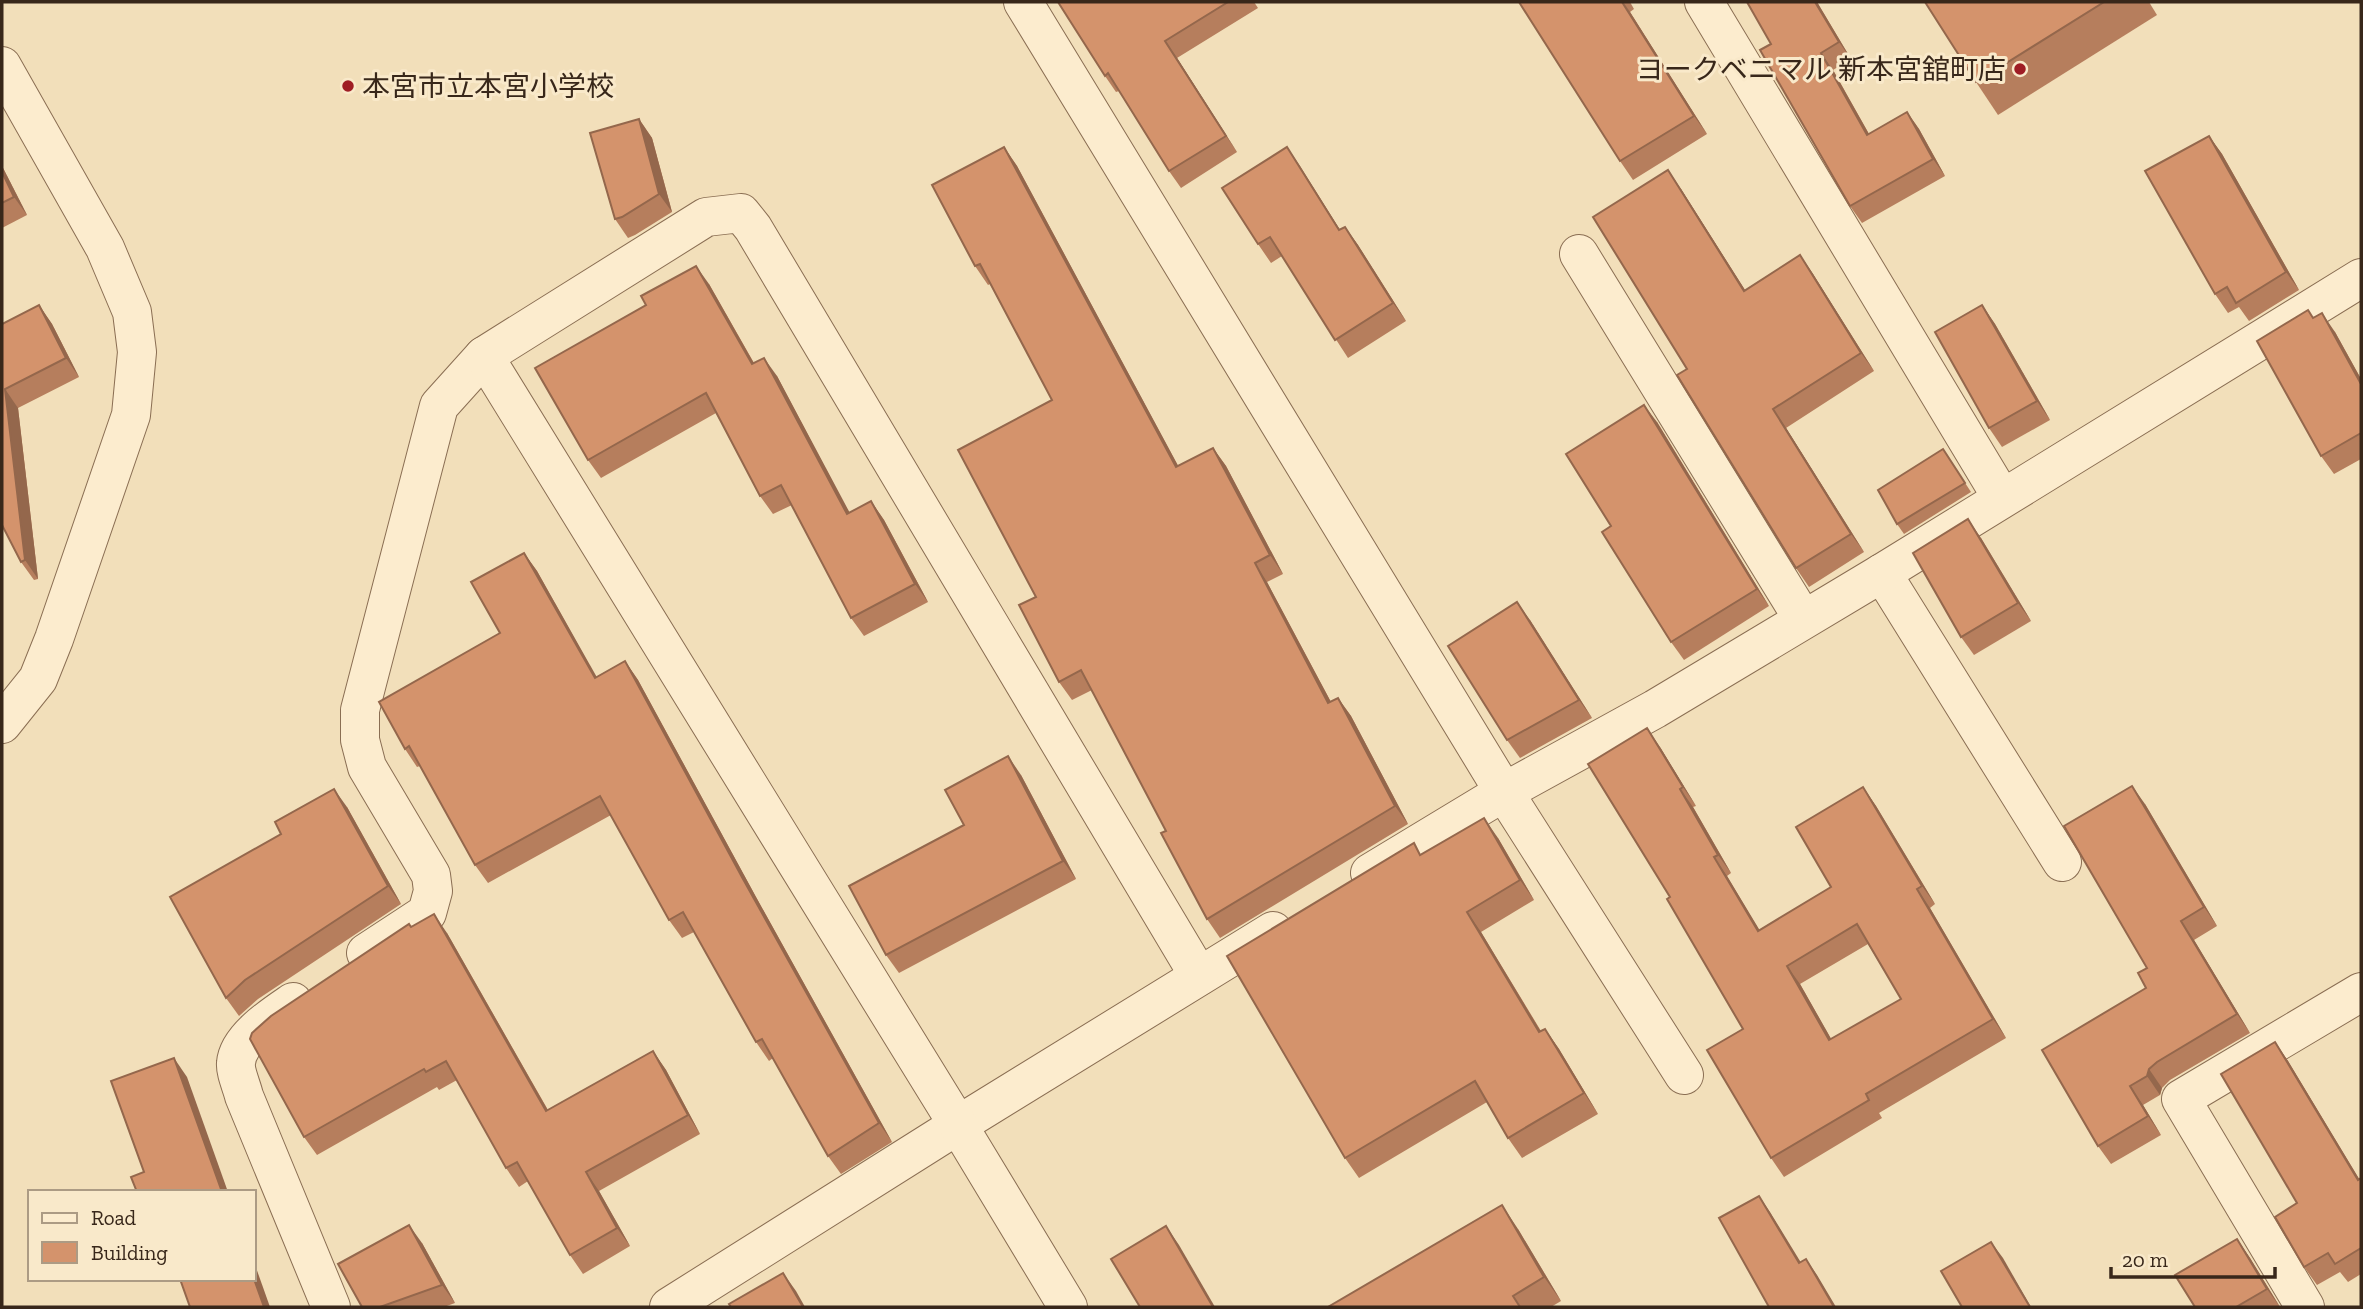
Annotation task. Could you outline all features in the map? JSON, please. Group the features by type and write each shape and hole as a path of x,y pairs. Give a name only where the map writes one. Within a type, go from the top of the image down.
{"street":[{"path":"1023,2 1504,792 1684,1075"},
{"path":"1704,2 2002,498"},
{"path":"2,66 105,248 132,312 137,352 131,415 54,639 38,679 2,724"},
{"path":"331,1307 244,1096 236,1063 247,1039 270,1017 427,913 433,891 431,875 367,767 359,740 360,710 439,406 484,356 706,217 741,213 760,240 1199,976"},
{"path":"1579,254 1803,619"},
{"path":"1340,891 1504,792 1670,700 1882,573 2361,278"},
{"path":"484,356 1068,1307"},
{"path":"1882,573 2062,862"},
{"path":"673,1306 958,1125 1304,912"},
{"path":"2305,1307 2181,1099 2361,992"}],"building":[{"path":"1058,2 1228,2 1165,41 1226,136 1169,171 1108,73 1105,76"},
{"path":"1519,2 1622,2 1694,116 1620,161"},
{"path":"1747,2 1815,2 1839,42 1821,53 1867,135 1907,112 1933,159 1850,206 1760,50 1771,44"},
{"path":"1925,2 2104,2 1976,82"},
{"path":"639,119 659,194 615,219 590,133"},
{"path":"2209,136 2286,272 2236,303 2227,287 2215,294 2145,171"},
{"path":"1004,147 1176,467 1213,448 1270,555 1255,563 1328,703 1338,698 1395,806 1207,919 1161,833 1166,831 1081,670 1059,682 1019,605 1036,597 958,450 1052,400 980,264 975,266 932,185"},
{"path":"1287,147 1339,230 1345,227 1393,303 1335,340 1270,237 1258,244 1222,188"},
{"path":"1668,170 1744,291 1800,255 1861,353 1773,409 1851,534 1796,568 1677,375 1687,369 1593,217"},
{"path":"2,172 14,197 2,203"},
{"path":"696,266 752,364 764,358 847,514 871,501 915,584 851,618 781,485 760,496 706,393 588,460 535,368 646,305 641,296"},
{"path":"39,305 66,358 5,389 25,560 21,562 2,525 2,324"},
{"path":"1982,305 2037,401 1989,428 1935,332"},
{"path":"2308,310 2313,318 2322,313 2361,384 2361,433 2321,456 2257,341"},
{"path":"1644,405 1757,589 1671,642 1602,532 1611,526 1566,454"},
{"path":"1943,449 1965,483 1897,524 1878,490"},
{"path":"1968,519 2018,603 1961,637 1913,553"},
{"path":"524,553 595,678 625,661 879,1123 828,1156 762,1039 756,1042 683,912 669,920 600,796 475,865 409,746 405,749 379,702 500,633 471,582"},
{"path":"1517,602 1579,700 1507,740 1448,646"},
{"path":"1647,728 1683,787 1680,789 1718,855 1714,857 1758,931 1831,887 1796,827 1863,787 1922,886 1917,889 1993,1019 1866,1094 1869,1100 1771,1158 1707,1050 1743,1029 1667,899 1670,897 1588,764","holes":["1857,924 1901,999 1829,1040 1787,966"]},
{"path":"1008,756 1063,861 886,955 849,886 964,825 945,790"},
{"path":"2132,786 2204,907 2181,921 2237,1014 2157,1062 2149,1069 2147,1076 2130,1086 2148,1116 2098,1146 2042,1050 2146,988 2138,973 2147,968 2064,826"},
{"path":"334,789 388,886 245,980 226,998 170,897 281,834 275,822"},
{"path":"1484,818 1520,880 1467,912 1539,1032 1545,1029 1584,1093 1508,1138 1475,1081 1345,1158 1227,956 1414,843 1420,855"},
{"path":"434,914 546,1111 653,1051 688,1115 586,1172 617,1228 570,1255 517,1162 506,1168 446,1061 426,1072 424,1069 304,1137 250,1039 252,1033 271,1016 409,924 411,927"},
{"path":"2275,1042 2358,1180 2361,1178 2361,1248 2335,1264 2328,1253 2304,1267 2275,1217 2297,1203 2221,1074"},
{"path":"174,1058 221,1190 136,1190 131,1177 144,1172 111,1081"},
{"path":"1759,1196 1799,1263 1806,1259 1834,1307 1769,1307 1719,1218"},
{"path":"1502,1205 1544,1277 1513,1296 1520,1307 1328,1307"},
{"path":"409,1225 442,1285 380,1307 362,1307 338,1264"},
{"path":"1166,1226 1213,1307 1140,1307 1111,1259"},
{"path":"2237,1239 2267,1289 2236,1307 2195,1307 2175,1275"},
{"path":"1991,1242 2030,1307 1962,1307 1941,1271"},
{"path":"783,1273 803,1307 731,1307 729,1304"},
{"path":"181,1281 255,1281 264,1307 190,1307"}],"place":[{"name":"ヨークベニマル 新本宮舘町店","path":"2020,69"},
{"name":"本宮市立本宮小学校","path":"348,86"}]}
